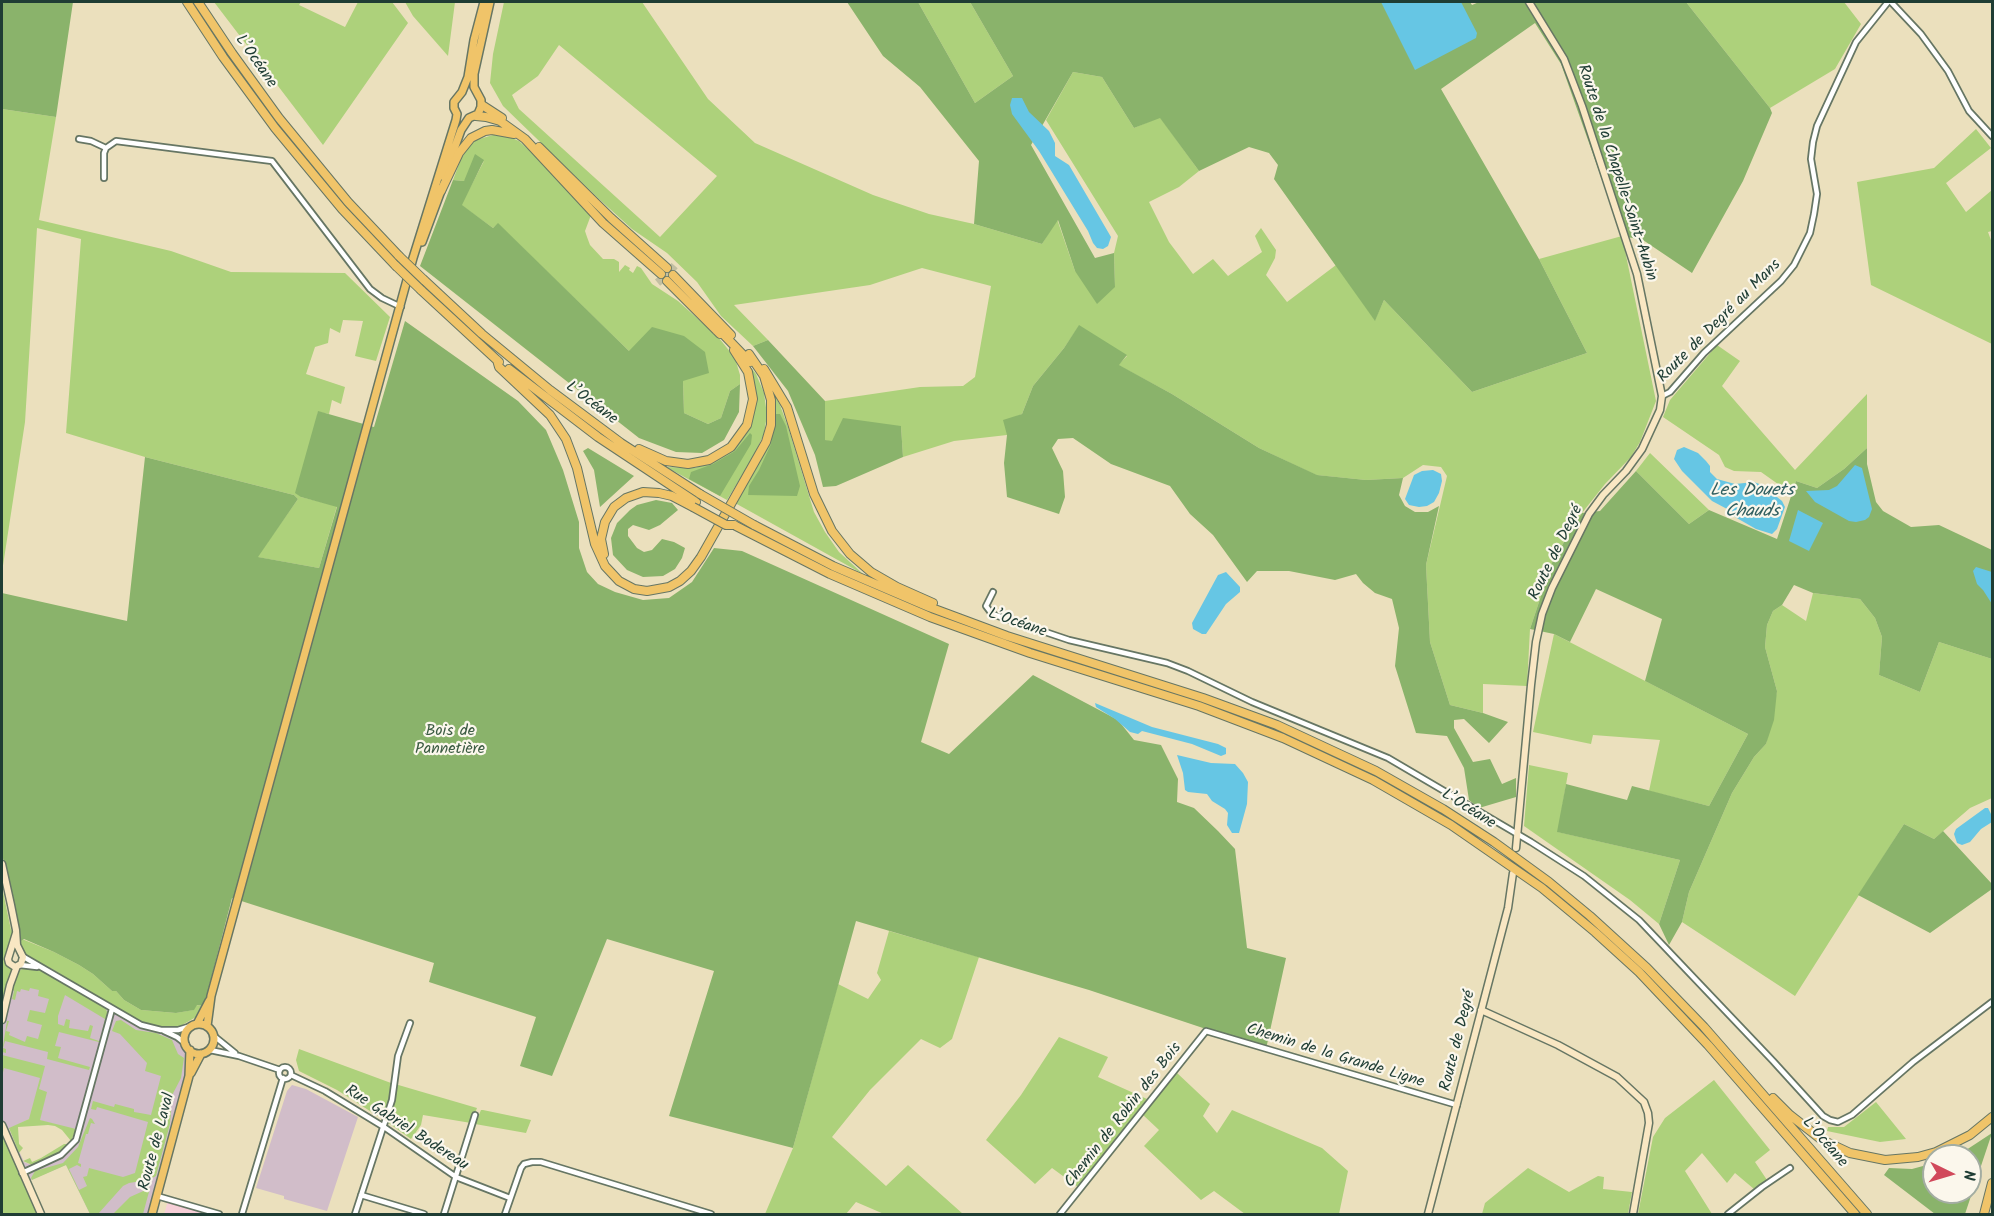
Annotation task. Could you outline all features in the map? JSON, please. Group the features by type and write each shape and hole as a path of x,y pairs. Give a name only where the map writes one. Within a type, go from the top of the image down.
{"highway":[{"name":"L’Océane","path":"187,2 240,81 342,209 396,266 497,360 581,425 694,504 845,581 941,621 1030,653 1199,706 1274,734 1354,770 1451,825 1542,888 1639,972 1708,1045 1855,1215"},
{"name":"L’Océane","path":"198,2 237,61 291,133 342,194 399,256 504,353 621,443 700,494 754,525 865,580 962,620 1239,711 1323,745 1418,794 1509,852 1590,916 1667,988 1758,1088 1867,1215"},
{"path":"472,117 486,117 500,122 525,139 603,223 643,260 664,271 644,247 522,131 482,105"},
{"path":"441,191 459,153 477,134 501,130 525,139"},
{"path":"635,252 644,247"},
{"path":"621,443 631,445 666,461 688,464 709,460 721,454 735,442 747,425 753,399 748,372 740,358 702,311 687,284 670,278 702,311 762,366 782,398 791,418 818,506 827,524 844,547 857,561 879,577 915,596 956,612 962,620"},
{"path":"694,504 654,492 638,493 621,501 610,512 602,533 601,544 604,555 614,573 627,583 645,588 664,586 680,577 698,556 761,445 769,411 763,383 752,363 723,334 717,331"},
{"path":"497,360 499,367 550,415 566,439 577,468 595,544 605,566 626,586 654,591 680,581 695,565 766,442 771,425 771,400 766,381 749,354"},
{"path":"1758,1088 1770,1095 1790,1115 1822,1140 1850,1153 1885,1160 1918,1157 1936,1152 1970,1135 1992,1117"},
{"path":"1983,1215 1992,1183"}],"main road":[{"path":"410,276 413,258 457,114 454,102 462,92 468,78 474,40 484,2"},
{"path":"211,996 194,1025 185,1035 188,1047 201,1054 210,1050 214,1043 214,1036 207,1026 211,996 410,276 458,136 472,117 479,112 482,105 474,87 475,64 490,2"},
{"path":"462,92 469,91 477,94"},
{"path":"457,114 472,117"},
{"path":"194,1025 207,1026"},
{"name":"Route de Laval","path":"188,1047 189,1076"},
{"name":"Route de Laval","path":"152,1215 189,1076 201,1054"}],"street":[{"name":"Route de la Chapelle-Saint-Aubin","path":"1529,2 1564,59 1582,106 1637,274 1662,396"},
{"name":"Route de Degré au Mans","path":"1662,396 1670,392 1704,353 1781,281 1794,265 1810,233 1814,214 1817,194 1816,177 1811,159 1817,126 1856,42 1869,23 1889,2"},
{"path":"1889,2 1921,34 1948,71 1969,111 1992,136"},
{"path":"79,139 91,141 106,148"},
{"path":"104,178 104,153 106,148 116,141 272,161 370,289 401,307"},
{"name":"Route de Degré","path":"1516,848 1531,685 1542,614 1556,579 1589,514 1642,449 1660,410 1662,396"},
{"path":"993,592 986,606 992,614 1069,640 1144,657 1188,671 1252,702 1388,758 1584,876 1639,920 1773,1060 1823,1116 1830,1120 1838,1122 1852,1115 1913,1062 1992,1002"},
{"path":"2,864 23,960 10,985 2,1020"},
{"name":"Route de Degré","path":"1428,1215 1508,908 1513,873"},
{"path":"10,985 8,959 16,933"},
{"path":"10,953 17,951 112,1009 141,1025 177,1037 188,1047"},
{"path":"9,963 43,968"},
{"path":"22,1173 62,1155 76,1140 112,1009"},
{"path":"1481,1010 1558,1045 1617,1077 1644,1102 1649,1123 1632,1215"},
{"path":"355,1215 384,1127 392,1098 398,1056 410,1023"},
{"path":"161,1030 178,1030 194,1025"},
{"name":"Chemin de la Grande Ligne","path":"1206,1031 1456,1105"},
{"name":"Chemin de Robin des Bois","path":"1060,1215 1206,1031"},
{"path":"214,1036 239,1056"},
{"path":"210,1050 239,1056 280,1070 287,1067 291,1075 284,1078"},
{"path":"280,1070 280,1075 284,1078"},
{"name":"Rue Gabriel Bodereau","path":"291,1075 325,1091 384,1127 456,1177 510,1198"},
{"path":"242,1215 284,1078"},
{"path":"444,1215 475,1115"},
{"path":"2,1125 41,1215"},
{"path":"505,1215 521,1168 524,1164 541,1162 711,1215"},
{"path":"1728,1215 1790,1168"},
{"path":"361,1195 424,1215"},
{"path":"157,1196 219,1215"}],"shaded area":[{"path":"24,960 128,1018 161,1030 186,1044 190,1050 190,1058 152,1214 90,1214 66,1165 26,1182 2,1138 2,1020 13,966","holes":["31,1118 76,1130 63,1150 32,1165 24,1162 9,1129"]},
{"path":"292,1085 306,1089 358,1117 327,1211 284,1199 284,1196 256,1188 287,1091"},
{"path":"168,1201 214,1214 164,1214"}],"green space":[{"path":"2,2 73,2 56,117 2,109"},
{"path":"214,2 301,2 299,5 345,27 358,2 392,2 408,23 323,145"},
{"path":"405,2 455,2 448,56 413,16"},
{"path":"504,2 642,2 708,99 755,143 873,195 929,214 974,224 1042,244 1057,219 1075,271 1115,287 1114,253 1118,236 1046,120 1073,72 1102,77 1134,128 1160,117 1199,171 1179,187 1149,202 1169,242 1193,274 1213,259 1228,276 1262,252 1255,236 1261,228 1276,250 1275,258 1266,275 1287,302 1336,265 1375,320 1384,300 1472,392 1587,353 1539,259 1622,236 1656,401 1640,442 1631,457 1582,513 1553,560 1530,629 1527,686 1483,684 1483,713 1450,705 1430,642 1426,565 1447,476 1441,467 1423,465 1403,478 1366,480 1316,475 1259,448 1172,394 1118,365 1127,356 1079,326 1033,386 1022,414 1013,418 1007,435 954,441 903,457 901,426 832,442 824,440 825,401 920,387 963,386 975,377 991,286 922,268 870,285 734,305 768,340 753,346 721,316 697,282 667,253 632,229 503,106 490,83 493,54","holes":["559,45 717,176 660,237 519,109 512,95 538,76"]},
{"path":"847,2 918,2 975,103 1013,76 970,2 1470,2 1472,5 1479,2 1686,2 1772,113 1743,181 1692,273 1643,240 1622,236 1561,64 1535,23 1441,89 1539,259 1587,353 1472,392 1384,300 1375,321 1274,179 1278,165 1269,153 1249,147 1199,171 1160,118 1134,128 1102,77 1073,72 1031,145 1095,258 1114,253 1115,287 1097,304 1075,271 1058,220 1042,244 974,224 979,161 920,87 883,56"},
{"path":"918,2 970,2 1013,76 975,103"},
{"path":"1686,2 1844,2 1861,24 1835,69 1770,108"},
{"path":"2,109 56,117 39,220 171,251 231,272 345,273 390,317 376,361 355,356 363,321 343,320 340,333 330,328 328,343 315,347 306,374 345,387 341,404 332,400 329,414 318,412 301,497 337,506 319,568 257,557 298,499 294,495 145,457 66,433 81,239 37,228 25,422 2,572"},
{"path":"1976,129 1991,148 1946,183 1966,212 1992,190 1992,231 1988,232 1992,243 1992,344 1871,285 1857,182 1934,168"},
{"path":"493,135 507,136 519,141 562,181 566,189 591,215 585,231 590,245 603,259 614,259 619,262 619,272 625,265 633,273 637,266 641,268 652,284 678,301 719,338 735,358 740,375 740,384 730,391 721,418 708,424 684,413 683,381 629,351 498,224 493,228 461,205 484,161 464,181 453,180 461,159 476,140"},
{"path":"475,154 484,160 462,205 493,228 498,223 629,351 652,327 684,336 705,352 709,373 683,381 684,413 708,424 721,418 730,391 740,384 739,412 724,440 702,453 676,452 639,438 420,266 453,180 464,181"},
{"name":"Bois de Pannetière","path":"405,321 518,401 546,430 563,470 579,522 579,548 587,572 598,584 615,592 643,600 669,598 692,582 714,548 742,551 949,644 921,742 949,754 1033,675 1118,720 1134,740 1161,745 1178,779 1177,802 1194,808 1235,849 1247,948 1286,958 1266,1049 1089,990 856,921 793,1148 669,1116 714,971 607,939 552,1076 520,1066 536,1017 429,982 434,963 232,898 204,1006 197,1005 194,1010 176,1013 141,1010 124,1000 116,991 112,991 79,965 24,939 19,942 2,853 2,593 127,621 145,457 294,495 298,499 258,557 319,568 337,507 301,497 295,493 318,411 374,427"},
{"path":"1079,325 1127,355 1119,365 1172,394 1259,448 1317,475 1366,480 1403,478 1399,495 1405,506 1415,512 1428,512 1439,506 1426,565 1430,642 1450,705 1508,722 1489,743 1464,719 1454,720 1454,728 1473,762 1490,759 1502,784 1516,778 1516,797 1479,808 1469,800 1464,768 1447,736 1416,733 1395,666 1399,628 1392,599 1375,593 1356,574 1335,580 1289,571 1257,571 1247,582 1213,535 1190,514 1170,486 1111,464 1073,438 1058,439 1052,448 1063,471 1065,497 1059,514 1007,497 1004,463 1007,435 1003,420 1022,414 1033,386 1064,348"},
{"path":"768,340 825,401 825,440 832,441 843,418 901,426 903,457 836,486 823,487 815,455 788,391 753,346"},
{"path":"1717,345 1740,361 1722,386 1795,470 1867,394 1867,448 1844,469 1817,488 1796,481 1792,494 1761,472 1734,471 1725,467 1719,455 1663,417 1670,400"},
{"path":"742,356 756,374 764,393 767,415 764,434 727,500 666,467 695,468 712,462 733,448 748,429 755,405"},
{"path":"773,393 788,427 814,512 839,552 863,574 735,503 773,431 775,414"},
{"path":"775,414 780,414 786,426 800,486 797,496 748,495 749,486 771,444"},
{"path":"750,433 752,435 751,444 720,496 689,479 691,472 713,464 735,451"},
{"path":"588,448 634,476 600,507 594,470 583,451"},
{"path":"1867,448 1867,464 1876,502 1883,511 1911,527 1939,525 1992,550 1992,659 1939,642 1920,692 1879,675 1882,637 1875,618 1860,599 1813,593 1794,585 1782,605 1773,611 1767,625 1765,647 1777,691 1774,720 1766,744 1754,757 1732,793 1689,892 1682,922 1669,945 1659,924 1680,860 1557,832 1566,784 1627,800 1632,786 1709,806 1748,734 1645,681 1662,619 1596,589 1570,642 1554,634 1530,629 1553,560 1582,513 1600,511 1636,471 1689,524 1709,510 1777,539 1796,481 1817,488 1844,469"},
{"path":"1650,453 1709,510 1689,524 1636,471"},
{"path":"656,500 672,503 678,510 660,525 649,530 633,525 628,529 628,536 637,548 644,552 652,550 662,539 685,548 675,569 663,576 643,577 627,570 613,555 611,538 617,523 630,510 637,505"},
{"path":"1813,593 1860,599 1875,618 1882,637 1879,675 1920,692 1939,642 1992,659 1992,798 1970,808 1934,839 1904,824 1795,996 1682,922 1689,892 1732,793 1754,757 1766,744 1777,691 1765,647 1767,625 1773,611 1782,605 1806,621"},
{"path":"1554,634 1748,734 1709,806 1649,791 1660,740 1593,735 1591,744 1533,732"},
{"path":"1529,765 1568,773 1558,832 1680,860 1659,924 1630,900 1524,826"},
{"path":"1904,824 1934,839 1943,831 1992,884 1992,889 1930,933 1858,895"},
{"path":"2,887 11,930 16,933 16,940 15,951 9,955 13,966 2,1020"},
{"path":"889,931 979,957 952,1039 940,1048 921,1039 870,1090 832,1137 886,1186 908,1165 963,1214 884,1214 856,1202 846,1214 765,1214 793,1148 838,984 868,999 881,980 877,973"},
{"path":"22,939 79,965 112,991 116,991 124,1000 141,1010 176,1013 193,1010 196,1005 204,1006 196,1017 177,1028 148,1025 27,957 20,947 19,942"},
{"path":"24,967 41,970 106,1009 108,1015 104,1031 102,1031 105,1019 65,995 58,1016 58,1024 64,1026 66,1019 70,1020 69,1028 88,1031 90,1025 93,1026 90,1038 99,1042 59,1032 55,1046 61,1047 58,1058 90,1067 89,1070 47,1059 48,1052 5,1041 3,1048 6,1049 6,1053 2,1052 7,1021 9,1021 6,1031 10,1032 9,1035 25,1042 27,1036 38,1039 42,1025 27,1021 30,1010 45,1013 49,999 38,996 39,990 30,988 29,991 21,989 20,992 17,991 15,1000 12,999 14,991 11,988 17,973"},
{"path":"121,1020 136,1030 156,1033 172,1040 178,1054 184,1058 181,1078 168,1103 171,1112 170,1124 156,1176 123,1186 98,1214 90,1214 66,1165 32,1180 31,1178 35,1171 63,1163 78,1147 90,1118 95,1124 91,1123 88,1134 86,1134 78,1163 81,1167 77,1165 69,1169 79,1190 87,1186 83,1177 87,1176 89,1168 123,1177 135,1173 148,1122 97,1107 96,1110 91,1109 93,1101 114,1107 115,1104 134,1109 134,1112 151,1115 161,1076 145,1071 147,1063 120,1034 112,1031 116,1021"},
{"path":"1059,1037 1108,1057 1098,1077 1147,1099 1124,1128 1128,1131 1082,1190 1052,1168 1035,1184 986,1140 1021,1095"},
{"path":"299,1049 391,1083 390,1098 384,1120 337,1090 299,1071 296,1060"},
{"path":"2,1055 45,1066 39,1089 47,1092 40,1120 76,1129 71,1141 62,1130 55,1126 18,1127 19,1144 23,1148 19,1153 9,1128 29,1119 40,1078 4,1068 2,1077"},
{"path":"1176,1072 1210,1104 1203,1116 1217,1133 1232,1110 1322,1148 1348,1171 1339,1214 1245,1214 1214,1191 1201,1200 1144,1146 1159,1130 1142,1114"},
{"path":"1714,1080 1770,1150 1755,1162 1767,1180 1754,1189 1735,1173 1727,1183 1702,1153 1685,1171 1712,1214 1638,1214 1653,1137 1665,1118"},
{"path":"395,1084 477,1108 471,1123 423,1115 421,1125 411,1139 387,1122"},
{"path":"1876,1102 1906,1139 1880,1142 1827,1131 1828,1127 1844,1127"},
{"path":"481,1110 531,1120 526,1133 475,1124"},
{"path":"1992,1133 1982,1163 1982,1144 1975,1144"},
{"path":"2,1138 7,1138 41,1214 2,1214"},
{"path":"68,1144 63,1150 32,1165 23,1161 30,1158 32,1162"},
{"path":"1922,1166 1922,1204 1968,1204 1965,1214 1935,1214 1884,1175 1889,1168 1912,1169"},
{"path":"1528,1168 1569,1192 1598,1176 1604,1177 1603,1189 1632,1192 1628,1214 1482,1214 1485,1203"},
{"path":"150,1188 143,1214 113,1214 130,1197"}],"water":[{"path":"1381,2 1461,2 1477,33 1476,38 1415,70"},
{"path":"1012,98 1022,98 1029,112 1049,131 1055,143 1055,156 1069,165 1111,237 1108,246 1103,249 1097,248 1093,243 1039,151 1012,114 1010,105"},
{"name":"Les Douets Chauds","path":"1684,447 1698,453 1710,466 1710,472 1717,479 1735,484 1754,482 1762,485 1782,501 1785,507 1777,529 1772,534 1756,529 1712,501 1682,471 1674,459 1677,450"},
{"path":"1855,465 1862,468 1872,509 1869,517 1856,522 1849,521 1815,502 1806,491 1829,490 1837,486"},
{"path":"1433,470 1441,474 1442,481 1434,502 1419,507 1409,505 1405,499 1414,475 1422,471"},
{"path":"1798,510 1823,523 1809,551 1789,541"},
{"path":"1976,567 1992,572 1992,604 1977,584 1973,571"},
{"path":"1226,572 1240,587 1240,592 1226,604 1206,634 1202,634 1193,629 1192,623 1218,575"},
{"path":"1095,703 1152,727 1218,744 1226,748 1226,754 1221,756 1192,744 1142,731 1138,734 1130,732 1096,707"},
{"path":"1177,755 1211,763 1235,764 1243,773 1248,782 1247,804 1239,833 1232,833 1227,825 1228,813 1212,801 1207,794 1185,790 1183,773"},
{"path":"1988,808 1992,816 1992,822 1981,829 1970,842 1962,845 1957,843 1954,834 1956,829"}],"tunnel":[{"path":"669,266 676,272"},
{"path":"664,271 670,278"},
{"path":"658,277 664,284"}]}
